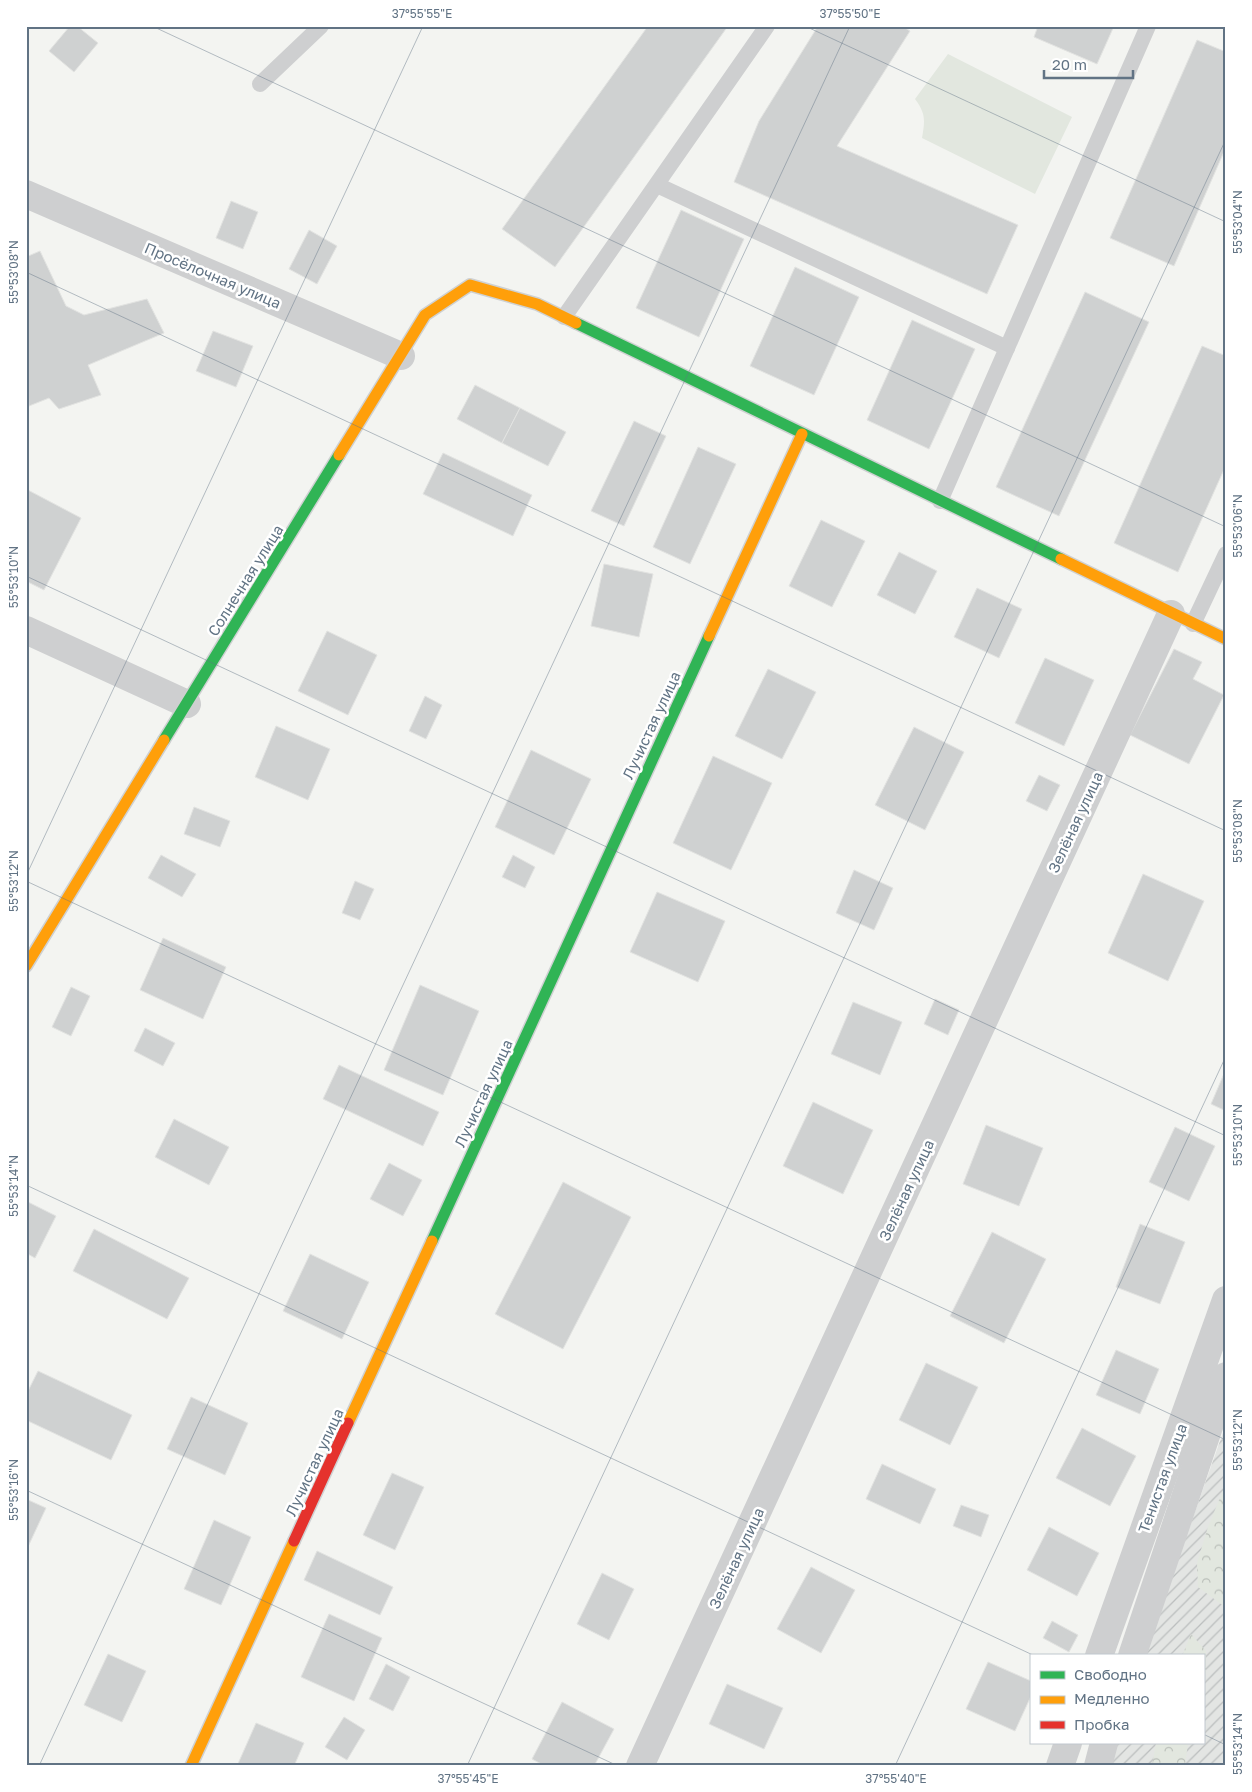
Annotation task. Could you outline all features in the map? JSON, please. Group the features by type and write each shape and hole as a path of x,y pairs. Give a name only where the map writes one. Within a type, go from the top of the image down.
{"street":[{"name":"Просёлочная улица","path":"26,194 401,356"},
{"name":"Солнечная улица","path":"26,966 425,315 470,285 537,304 1226,639"},
{"name":"Лучистая улица","path":"191,1766 802,434"},
{"name":"Зелёная улица","path":"640,1766 1182,619"},
{"path":"26,630 187,704"},
{"name":"Тенистая улица","path":"1100,1654 1226,1300"},
{"path":"1133,1654 1226,1376"},
{"path":"1060,1766 1068,1744"},
{"path":"1098,1766 1104,1744"}],"lane":[{"path":"260,84 321,26"},
{"path":"564,318 767,26"},
{"path":"940,501 1148,26"},
{"path":"657,185 1007,348"},
{"path":"1182,619 1226,554"}],"shaded area":[{"path":"1226,1424 1226,1766 1110,1766 1116,1744 1204,1744 1204,1654 1145,1654"}],"green space":[{"path":"948,54 1072,117 1035,194 922,138 924,117 915,99"},
{"path":"1226,1483 1225,1607 1198,1587 1197,1563 1208,1527"},
{"path":"1191,1634 1206,1651 1204,1678 1204,1654 1183,1654"},
{"path":"1156,1744 1188,1744 1185,1766 1152,1766"}],"building":[{"path":"70,26 77,26 98,43 74,72 49,51"},
{"path":"648,26 728,26 555,267 502,229"},
{"path":"818,26 902,26 910,31 837,146 1018,225 987,294 734,182 759,121"},
{"path":"1038,26 1114,26 1097,64 1034,37"},
{"path":"1197,40 1226,52 1226,147 1174,266 1110,238"},
{"path":"231,201 258,212 243,249 216,238"},
{"path":"681,210 744,239 699,337 636,308"},
{"path":"309,230 337,246 317,284 289,269"},
{"path":"40,251 66,306 84,315 147,299 164,333 88,365 101,395 59,409 49,398 29,406 28,388 26,388 26,257"},
{"path":"795,267 859,297 814,395 750,366"},
{"path":"1085,292 1149,322 1059,516 996,487"},
{"path":"912,320 975,349 929,449 867,420"},
{"path":"213,331 253,346 236,387 196,371"},
{"path":"1202,346 1226,356 1226,465 1178,572 1114,543"},
{"path":"475,385 520,408 502,443 457,419"},
{"path":"520,408 566,432 548,466 502,443"},
{"path":"634,421 666,436 624,526 591,511"},
{"path":"698,447 736,464 690,564 653,547"},
{"path":"443,453 532,495 513,536 423,494"},
{"path":"26,489 81,518 44,590 26,581"},
{"path":"821,520 865,541 832,607 789,586"},
{"path":"899,552 937,571 915,614 877,595"},
{"path":"604,564 653,574 639,637 591,626"},
{"path":"977,588 1022,609 999,658 954,637"},
{"path":"327,631 377,655 348,715 298,691"},
{"path":"1174,649 1202,662 1193,679 1224,695 1189,764 1130,735"},
{"path":"1045,658 1094,680 1064,746 1015,723"},
{"path":"768,669 816,692 782,759 735,736"},
{"path":"425,696 442,705 426,739 409,731"},
{"path":"276,726 330,749 308,800 255,777"},
{"path":"914,727 964,752 925,830 875,805"},
{"path":"531,750 591,779 554,855 495,827"},
{"path":"713,756 772,783 731,870 673,843"},
{"path":"1039,775 1060,785 1047,811 1026,801"},
{"path":"194,807 230,821 220,847 184,834"},
{"path":"161,855 196,874 182,897 148,878"},
{"path":"513,855 535,867 525,888 502,877"},
{"path":"854,870 893,888 874,930 836,913"},
{"path":"1143,874 1204,901 1168,981 1108,953"},
{"path":"355,881 374,889 360,920 342,913"},
{"path":"657,892 725,921 698,982 630,952"},
{"path":"163,938 226,967 203,1019 140,990"},
{"path":"420,985 479,1011 443,1095 384,1070"},
{"path":"71,987 90,996 71,1036 52,1027"},
{"path":"935,999 959,1010 948,1035 924,1024"},
{"path":"853,1002 902,1022 880,1075 831,1054"},
{"path":"145,1028 175,1043 163,1066 134,1051"},
{"path":"339,1065 439,1112 423,1146 323,1099"},
{"path":"1226,1069 1226,1111 1211,1104"},
{"path":"813,1102 873,1130 843,1194 783,1166"},
{"path":"174,1119 229,1147 209,1185 155,1157"},
{"path":"986,1125 1043,1148 1019,1206 963,1184"},
{"path":"1175,1127 1215,1146 1189,1201 1149,1182"},
{"path":"389,1163 422,1180 403,1216 370,1199"},
{"path":"563,1182 631,1217 563,1349 495,1314"},
{"path":"26,1201 56,1216 35,1258 26,1253"},
{"path":"1140,1224 1185,1242 1160,1304 1116,1287"},
{"path":"94,1229 189,1278 167,1319 73,1271"},
{"path":"992,1232 1046,1259 1004,1343 950,1316"},
{"path":"310,1254 369,1282 342,1339 283,1311"},
{"path":"1116,1350 1159,1369 1140,1414 1096,1395"},
{"path":"926,1363 978,1387 950,1445 899,1420"},
{"path":"38,1371 132,1415 111,1460 26,1420 26,1395"},
{"path":"191,1397 248,1423 225,1475 167,1449"},
{"path":"1082,1428 1136,1456 1110,1506 1056,1478"},
{"path":"882,1464 936,1489 920,1524 866,1499"},
{"path":"392,1473 424,1487 395,1550 363,1535"},
{"path":"26,1499 46,1508 26,1551"},
{"path":"961,1505 989,1515 981,1537 953,1526"},
{"path":"214,1520 251,1537 221,1605 184,1589"},
{"path":"1049,1527 1099,1553 1077,1596 1027,1570"},
{"path":"317,1551 393,1587 380,1615 304,1580"},
{"path":"811,1567 855,1590 821,1653 777,1629"},
{"path":"602,1573 634,1589 609,1640 577,1624"},
{"path":"329,1614 382,1638 354,1701 301,1677"},
{"path":"1052,1621 1078,1635 1069,1652 1043,1638"},
{"path":"108,1654 146,1671 122,1722 84,1705"},
{"path":"988,1662 1030,1681 1030,1698 1015,1731 966,1709"},
{"path":"386,1664 410,1677 393,1711 369,1699"},
{"path":"727,1684 783,1708 764,1749 709,1724"},
{"path":"562,1702 614,1729 594,1766 545,1766 532,1759"},
{"path":"344,1717 365,1730 347,1760 325,1747"},
{"path":"256,1723 304,1743 294,1766 237,1766"}],"traffic: fast":[{"path":"576,323 1061,559"},
{"path":"164,740 339,455"},
{"path":"432,1241 709,636"}],"traffic: slow":[{"path":"339,455 425,315 470,285 537,304 576,323"},
{"path":"709,636 802,434"},
{"path":"1061,559 1226,639"},
{"path":"26,966 164,740"},
{"path":"348,1423 432,1241"},
{"path":"191,1766 294,1541"}],"traffic: jam":[{"path":"294,1541 348,1423"}]}
